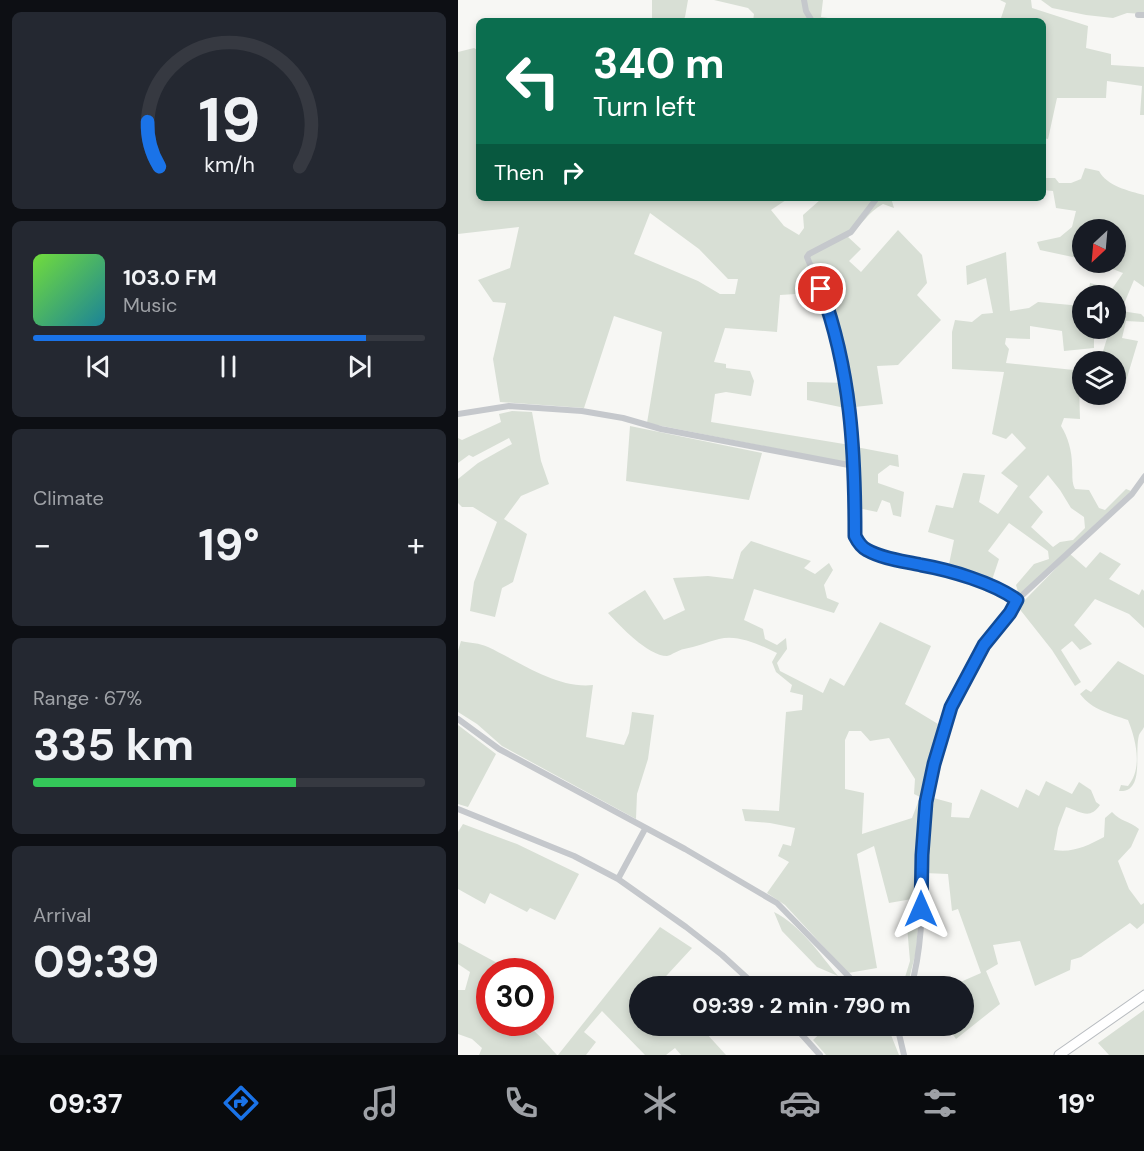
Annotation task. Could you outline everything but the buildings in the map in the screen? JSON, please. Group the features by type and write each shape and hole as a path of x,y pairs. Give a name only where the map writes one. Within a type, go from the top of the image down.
{"main road":[{"path":"1059,1055 1145,995"}],"street":[{"path":"804,0 810,18"},
{"path":"875,201 851,232 809,254 808,257 828,308 841,355 849,406 854,466 855,536 865,550 964,576 1001,590 1017,600"},
{"path":"458,414 509,406 582,411 623,418 661,429 854,466"},
{"path":"913,976 920,945 924,828 934,764 957,695 984,645 1010,613 1017,600 1132,495 1145,476"},
{"path":"458,718 499,749 716,866 777,903 848,976"},
{"path":"458,809 574,855 618,879 686,927 745,976"},
{"path":"618,879 645,829"},
{"path":"803,1036 820,1055"},
{"path":"899,1036 904,1055"}],"shaded area":[{"path":"652,0 688,0 684,18 652,18"},
{"path":"714,0 823,0 821,17 828,18 753,18 754,14 748,8"},
{"path":"1000,0 1031,0 1032,8 1088,26 1086,48 1111,54 1111,65 1144,67 1144,115 1140,115 1142,86 1107,81 1106,98 1057,98 1048,139 1046,139 1046,18 1001,18 1006,3"},
{"path":"1041,0 1144,0 1144,14 1127,13 1113,18 1086,15 1052,8"},
{"path":"474,48 476,49 476,201 784,201 771,210 784,226 799,235 804,228 803,215 819,201 892,201 894,208 883,204 878,207 848,237 861,249 849,261 861,272 898,230 922,255 927,283 917,295 941,320 898,365 877,366 883,404 845,408 807,400 807,382 850,383 828,292 780,295 777,332 725,328 714,362 726,364 726,368 750,371 754,381 751,396 726,392 715,394 711,422 850,445 849,463 647,423 662,332 614,316 584,408 500,402 493,359 506,303 493,302 478,280 510,268 519,227 458,234 458,52","holes":["650,213 699,249 728,279 738,279 735,294 720,294 698,281 634,254"]},
{"path":"1085,168 1099,171 1107,181 1125,190 1144,195 1144,287 1134,280 1126,299 1126,285 1115,285 1123,273 1126,273 1126,219 1074,219 1076,211 1056,208 1053,191 1046,190 1046,178 1055,178 1059,183 1071,183 1081,179"},
{"path":"1072,227 1072,257 1040,250 1037,242 1060,237"},
{"path":"1006,252 1010,311 1029,308 1038,302 1072,305 1072,339 1094,339 1094,348 1064,351 1062,331 1030,326 1030,339 1006,338 1005,344 1009,349 1006,363 1072,370 1072,405 1080,405 1080,419 1064,418 1061,426 1070,449 1075,489 1089,490 1099,508 1105,510 1126,489 1131,491 1019,595 1016,585 1034,564 1049,559 1048,551 1009,523 988,551 999,559 991,583 948,569 954,540 928,532 936,505 953,508 963,473 985,475 979,502 998,514 1018,486 1001,473 1026,448 1012,433 1006,439 992,434 1004,372 952,369 952,332 955,320 972,322 982,314 993,313 986,278 967,285 966,266","holes":["1048,475 1071,508 1084,517 1085,528 1073,540 1060,542 1053,547 1031,527 1043,512 1029,497"]},
{"path":"1126,312 1141,314 1144,322 1126,321"},
{"path":"1107,339 1138,341 1126,381 1126,351 1103,351"},
{"path":"512,411 532,412 541,461 549,484 521,496 504,519 527,534 513,582 502,588 495,617 470,611 474,582 497,522 473,507 462,507 458,503 458,479 478,463 512,444 509,438 473,457 469,455 458,463 458,438 462,440 501,422 499,414"},
{"path":"630,426 762,453 749,500 626,481"},
{"path":"856,447 898,455 899,467 890,465 878,474 878,483 904,492 901,517 893,515 890,503 882,500 877,512 858,508"},
{"path":"751,541 811,561 804,568 815,574 829,563 833,570 824,585 827,598 839,603 834,613 754,589 744,620 763,629 765,639 777,645 786,638 787,649 777,663 780,671 823,693 830,678 844,686 880,622 931,646 905,704 938,724 925,785 919,840 919,915 916,952 910,976 905,976 910,961 907,926 912,899 889,903 874,846 857,854 877,968 848,973 785,905 767,893 789,862 778,856 783,844 791,846 795,828 745,821 742,809 779,811 786,712 802,710 803,695 790,692 792,685 776,672 772,662 777,653 749,641 726,638 667,656 659,655 634,639 608,613 645,590 664,620 685,610 673,578 708,576 733,579 741,552","holes":["849,731 861,731 870,741 889,738 915,779 914,794 920,797 912,818 862,834 864,793 845,789 845,740"]},
{"path":"1100,552 1121,564 1109,579 1139,595 1142,589 1144,591 1144,628 1129,614 1095,599 1074,625 1092,644 1080,650 1072,641 1061,650 1081,682 1075,686 1052,650 1018,607 1070,554 1086,568"},
{"path":"461,641 485,646 552,679 579,685 593,685 586,737 624,745 629,733 632,712 654,715 648,759 637,794 636,819 502,746 477,724 458,712 458,651"},
{"path":"1118,661 1144,675 1145,694 1144,727 1139,735 1137,771 1135,779 1127,790 1119,791 1121,785 1128,786 1133,779 1137,762 1128,720 1096,708 1080,694 1086,689 1091,692"},
{"path":"458,725 496,754 468,807 458,804"},
{"path":"1046,781 1072,794 1079,782 1091,790 1096,802 1100,805 1089,814 1066,807 1058,828 1054,850 1074,850 1104,837 1105,818 1112,812 1139,829 1131,847 1118,861 1129,889 1141,905 1144,903 1144,923 1137,929 1130,923 1081,957 1071,960 1070,970 1035,986 1020,941 993,945 998,964 986,971 1000,1004 974,1025 974,976 981,973 958,909 952,911 948,874 924,873 925,832 930,797 952,803 951,817 969,818 981,789 1018,808 1026,789 1039,796"},
{"path":"463,824 517,844 579,874 555,920 530,908 527,912 490,893 485,904 458,889 458,832"},
{"path":"774,912 801,932 838,976 817,967 782,931"},
{"path":"660,927 692,948 666,976 629,976 629,1036 709,1036 726,1055 681,1055 675,1048 666,1055 645,1055 602,1011 584,1032 596,1042 586,1055 558,1055"},
{"path":"458,942 488,958 476,958 476,1036 539,1036 557,1055 479,1055 482,1048 472,1039 458,1034 458,990 465,990 470,972 458,964"},
{"path":"1144,1010 1144,1055 1109,1055 1098,1043"},
{"path":"817,1036 891,1036 899,1055 826,1055 813,1040"}],"route":[{"path":"821,289 837,336 843,364 851,427 855,476 855,536 858,543 865,550 880,555 964,576 1001,590 1017,600 1010,613 984,645 951,707 934,764 926,802 921,909"}]}
